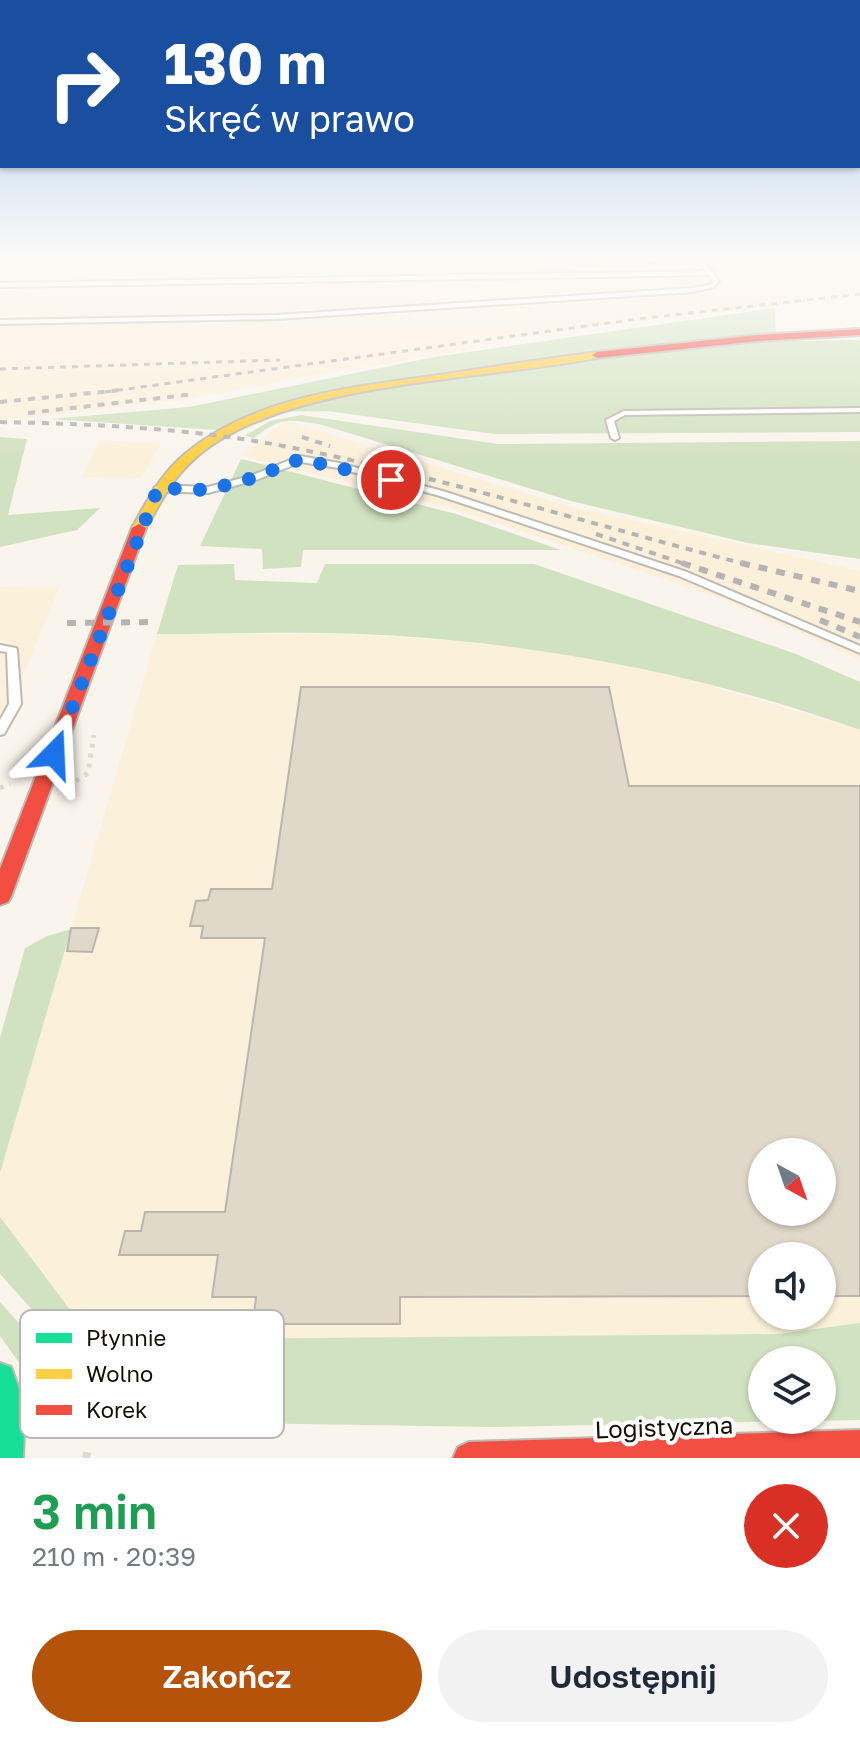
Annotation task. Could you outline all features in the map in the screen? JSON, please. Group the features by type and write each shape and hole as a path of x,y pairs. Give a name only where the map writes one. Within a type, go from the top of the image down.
{"street":[{"path":"0,897 158,488 184,457 206,441 256,416 315,399 636,350 727,340 860,332"},
{"path":"0,1378 9,1406 7,1458"},
{"name":"Logistyczna","path":"469,1458 860,1446"}],"lane":[{"path":"615,438 610,420 624,413 860,410"},
{"path":"158,488 208,490 253,478 300,459 339,466 443,494 683,574 860,650"},
{"path":"0,648 12,650 15,704 0,731"}],"shaded area":[{"path":"0,326 602,326 472,345 475,349 188,399 0,421"},
{"path":"284,420 568,506 860,571 860,660 723,599 461,511 243,456"},
{"path":"100,440 161,444 141,478 82,477"},
{"path":"0,587 59,588 0,732"},
{"path":"157,634 341,634 491,643 684,678 860,730 860,1324 836,1327 836,1242 748,1242 748,1330 811,1330 778,1334 284,1338 284,1310 70,1310 0,1217 0,1173"}],"green space":[{"path":"649,326 776,326 777,341 860,340 860,432 494,434 327,411 262,412 217,430 50,419 189,407 434,357"},
{"path":"301,415 498,444 860,441 860,559 748,543 571,501 319,424 284,421 254,438 244,436 270,421"},
{"path":"0,437 27,439 8,515 100,508 77,530 0,547"},
{"path":"241,459 456,514 561,550 303,550 301,567 263,569 262,549 200,546"},
{"path":"234,564 235,580 317,583 325,564 534,564 796,654 860,682 860,730 747,694 690,680 516,647 369,634 157,634 178,565"},
{"path":"71,929 0,1173 0,1038 25,948 47,936"},
{"path":"0,1217 70,1310 32,1310 0,1274"},
{"path":"0,1302 20,1324 20,1364 0,1336"},
{"path":"860,1323 860,1420 836,1420 836,1346 748,1346 748,1422 491,1427 284,1424 284,1338 778,1334 836,1330 836,1326"}],"building":[{"path":"301,687 609,687 629,786 860,786 860,1296 836,1296 836,1242 748,1242 748,1296 400,1297 400,1324 284,1324 284,1310 255,1310 256,1297 212,1297 218,1255 119,1255 125,1231 141,1231 145,1212 225,1212 265,938 201,938 203,926 190,926 196,901 208,900 211,889 272,889"},
{"path":"71,928 99,928 92,952 67,951"}],"railway":[{"path":"113,391 586,326"},
{"path":"0,369 280,360"},
{"path":"113,391 122,390"},
{"path":"0,402 113,391"},
{"path":"105,392 113,391"},
{"path":"28,413 195,394"},
{"path":"0,422 139,428 278,445 456,486 746,564"},
{"path":"302,437 330,446"},
{"path":"596,534 686,564"},
{"path":"682,563 686,564"},
{"path":"741,563 746,564"},
{"path":"686,564 860,622"},
{"path":"746,564 860,591"},
{"path":"820,620 860,637"},
{"path":"67,623 157,622"}],"traffic: fast":[{"path":"0,1378 9,1406 7,1458"}],"traffic: slow":[{"path":"139,528 160,488 188,457 221,434 260,416 343,393 597,355"}],"traffic: jam":[{"path":"597,355 758,338 860,332"},
{"path":"0,897 139,528"},
{"path":"469,1458 860,1446"}],"route":[{"path":"54,754 144,516 158,488 208,490 225,487 300,459 391,480"}]}
